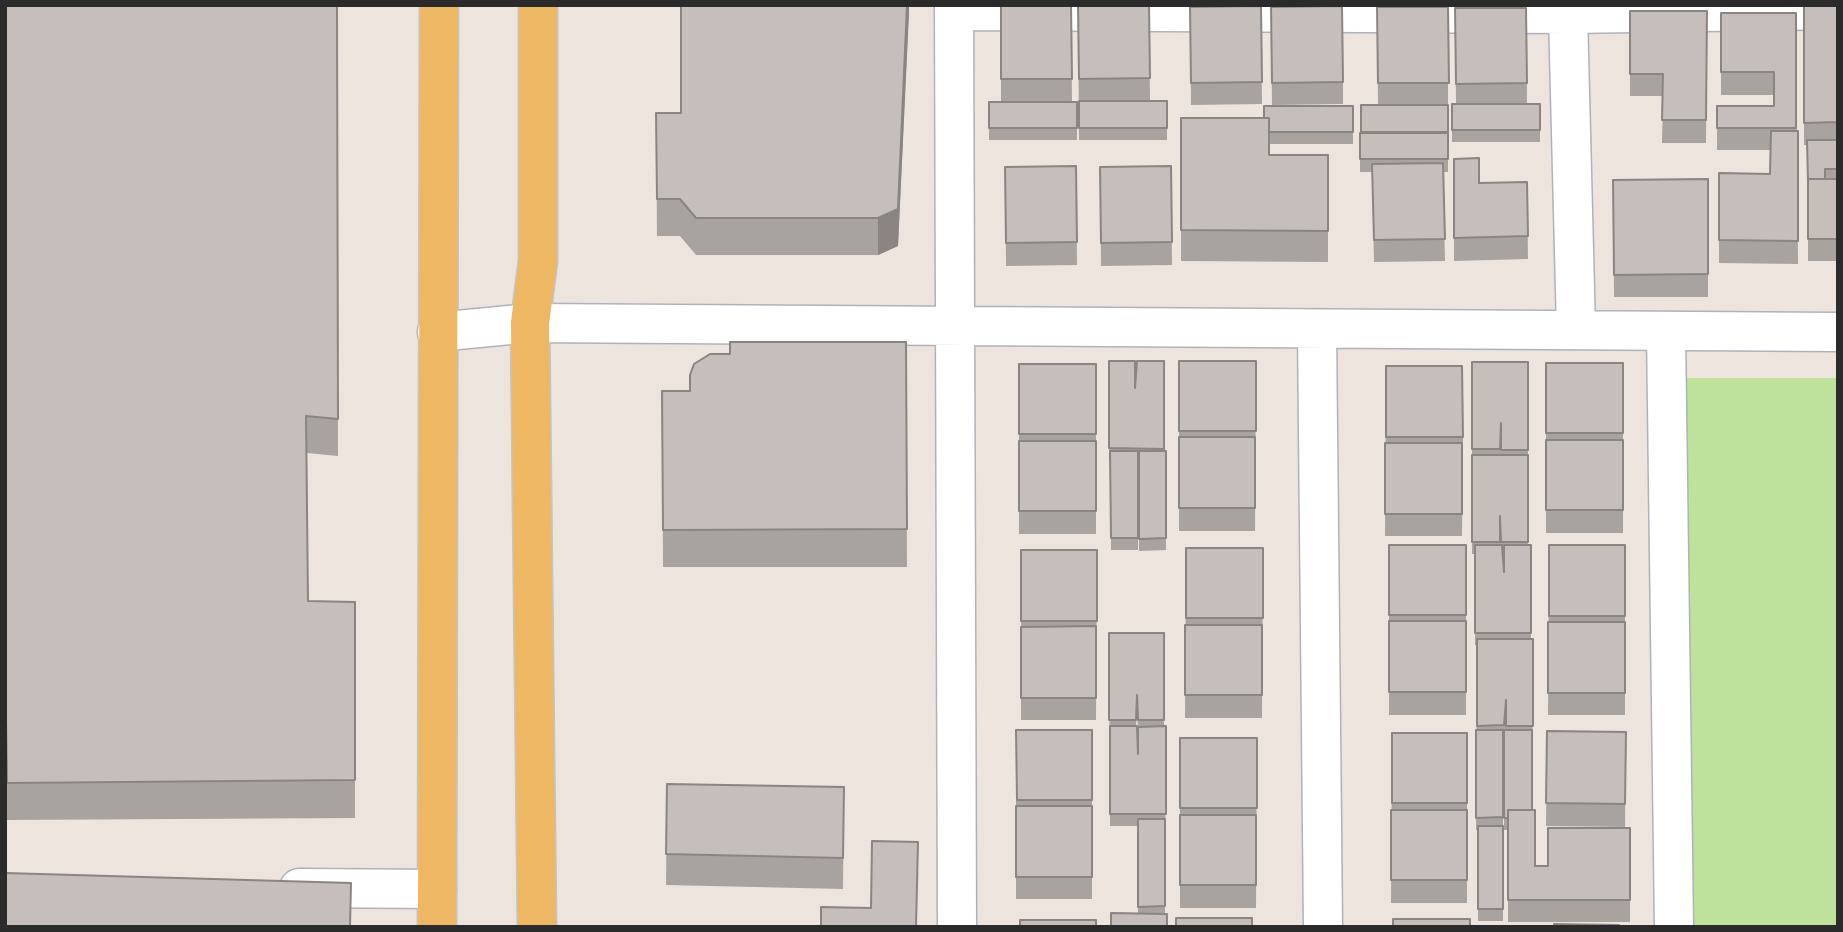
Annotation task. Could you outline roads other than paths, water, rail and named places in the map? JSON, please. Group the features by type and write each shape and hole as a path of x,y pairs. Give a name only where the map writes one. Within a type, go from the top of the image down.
{"main road":[{"path":"437,927 439,5"},
{"path":"537,927 530,323 538,261 538,5"}],"street":[{"path":"957,927 954,8 1568,15 1770,8 1838,10"},
{"path":"1568,15 1576,330"},
{"path":"437,332 530,323 1838,332"},
{"path":"1317,328 1323,927"},
{"path":"1666,331 1674,927"},
{"path":"270,888 437,889"}]}
